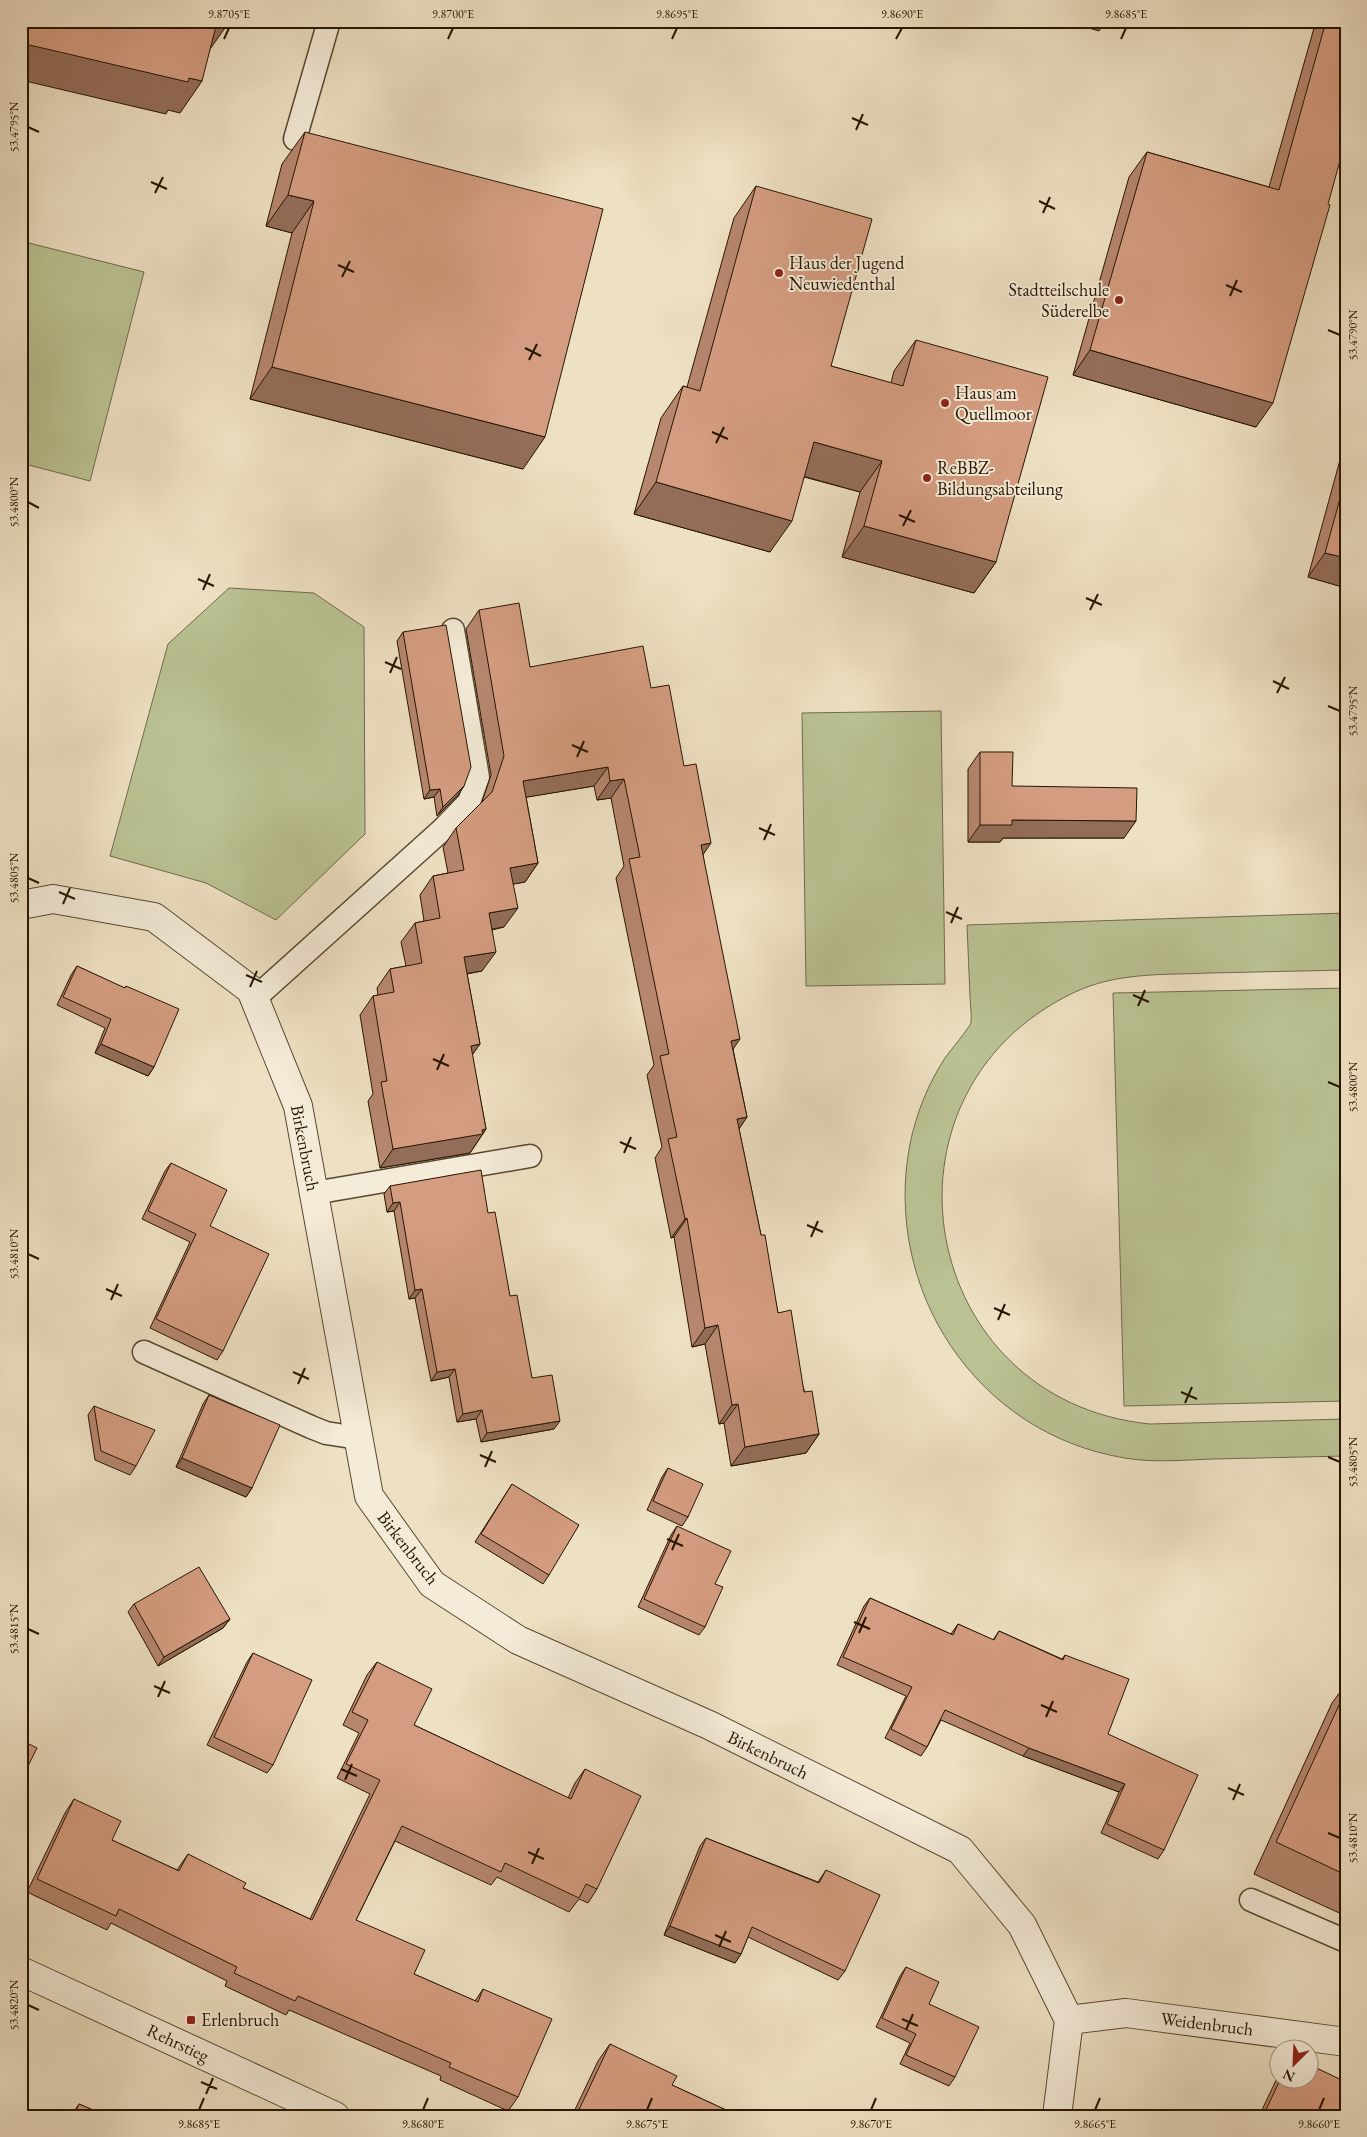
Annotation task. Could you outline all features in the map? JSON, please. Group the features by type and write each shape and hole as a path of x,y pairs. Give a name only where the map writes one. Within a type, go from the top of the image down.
{"street":[{"name":"Birkenbruch","path":"21,904 54,899 154,916 251,990 298,1106 368,1496 432,1584 518,1640 708,1725 960,1850 1022,1925 1069,2020"},
{"name":"Rehrstieg","path":"21,1971 335,2116"},
{"name":"Weidenbruch","path":"1069,2020 1126,2013 1346,2042"},
{"path":"1057,2116 1069,2020"}],"lane":[{"path":"295,139 329,21"},
{"path":"254,999 443,829 469,802 478,777 453,630"},
{"path":"314,1193 530,1156"},
{"path":"144,1352 311,1427 326,1433 358,1438"},
{"path":"1250,1900 1346,1941"}],"green space":[{"path":"21,241 144,272 90,481 21,463"},
{"path":"229,588 314,593 364,627 365,834 276,920 206,883 110,856 168,644"},
{"path":"941,711 945,984 806,986 802,713"},
{"path":"1346,913 1346,970 1140,976 1106,981 1073,993 1006,1040 964,1100 944,1168 946,1238 968,1304 1011,1361 1071,1403 1150,1424 1346,1419 1346,1456 1169,1461 1136,1460 1072,1444 1025,1419 984,1386 951,1346 926,1301 911,1251 905,1198 910,1144 919,1110 933,1078 971,1023 967,925"},
{"path":"1346,988 1346,1401 1124,1406 1113,993"}],"building":[{"path":"21,21 226,21 225,28 216,26 202,81 189,78 188,82 21,43"},
{"path":"1326,21 1346,21 1346,139 1328,204 1330,205 1273,403 1090,350 1147,152 1279,190"},
{"path":"305,132 603,209 545,437 272,367 314,201 288,195"},
{"name":"Haus am Quellmoor","path":"756,186 872,219 831,366 903,386 916,340 1048,377 996,562 864,526 882,461 814,442 792,521 656,482 683,386 700,391"},
{"path":"1346,477 1346,558 1325,553"},
{"path":"519,603 530,667 643,646 651,688 669,685 684,766 696,764 711,843 701,845 740,1039 731,1041 747,1117 737,1119 761,1235 765,1235 778,1313 791,1310 804,1392 812,1391 819,1434 745,1447 738,1404 732,1405 718,1325 705,1328 687,1218 685,1219 668,1139 677,1137 660,1056 669,1054 629,859 640,857 624,779 610,781 608,767 523,781 538,863 510,868 518,908 489,913 496,952 464,957 480,1044 471,1046 486,1129 482,1130 483,1134 393,1149 381,1082 387,1081 373,996 394,992 390,969 422,963 415,923 440,918 433,876 464,870 456,828 492,792 504,756 479,610"},
{"path":"446,625 471,767 464,786 443,807 440,789 430,790 403,632"},
{"path":"21,705 28,709 21,725"},
{"path":"980,752 1013,752 1012,786 1137,788 1136,821 1012,820 1012,825 980,825"},
{"path":"77,966 125,988 126,986 179,1009 154,1067 101,1044 111,1019 63,997"},
{"path":"171,1163 227,1190 210,1226 269,1254 223,1351 156,1319 196,1234 148,1211"},
{"path":"481,1170 488,1213 495,1212 510,1296 517,1295 532,1378 552,1375 560,1421 487,1433 482,1410 463,1414 455,1369 437,1372 422,1289 415,1290 400,1202 393,1203 390,1186"},
{"path":"209,1395 280,1425 252,1488 182,1458"},
{"path":"94,1406 155,1430 136,1466 101,1451"},
{"path":"668,1468 703,1484 688,1517 653,1501"},
{"path":"512,1484 579,1525 549,1575 481,1534"},
{"path":"677,1526 731,1551 715,1584 723,1587 705,1627 644,1599"},
{"path":"199,1567 230,1619 164,1657 134,1604"},
{"path":"870,1598 953,1635 958,1624 994,1640 999,1631 1063,1660 1065,1655 1129,1679 1108,1734 1198,1775 1164,1850 1107,1824 1125,1784 1029,1748 945,1710 927,1747 891,1729 912,1687 843,1657"},
{"path":"253,1653 312,1680 273,1765 214,1737"},
{"path":"377,1662 432,1689 414,1725 571,1799 585,1769 641,1796 597,1889 586,1884 579,1898 505,1863 501,1872 402,1826 356,1920 425,1950 414,1974 478,2002 483,1989 552,2019 518,2097 449,2067 451,2063 298,1996 295,2001 234,1973 237,1967 119,1909 116,1916 37,1879 74,1799 121,1821 112,1840 179,1871 188,1854 246,1883 243,1888 312,1920 380,1780 346,1764 368,1720 352,1712"},
{"path":"1346,1690 1346,1875 1276,1842"},
{"path":"21,1740 37,1748 21,1780"},
{"path":"706,1838 819,1883 826,1870 880,1895 845,1971 752,1927 741,1954 670,1926"},
{"path":"906,1967 939,1982 929,2004 979,2027 955,2077 906,2055 916,2034 882,2018"},
{"path":"610,2044 677,2076 672,2085 739,2116 576,2116"},
{"path":"1320,2070 1346,2082 1346,2116 1263,2116 1275,2090 1320,2090"},
{"path":"79,2104 107,2116 74,2116"}],"place":[{"name":"Haus der Jugend Neuwiedenthal","path":"779,273"},
{"name":"Stadtteilschule Süderelbe","path":"1119,300"},
{"name":"Haus am Quellmoor","path":"945,403"},
{"name":"ReBBZ- Bildungsabteilung","path":"927,478"},
{"name":"Erlenbruch","path":"191,2020"}]}
